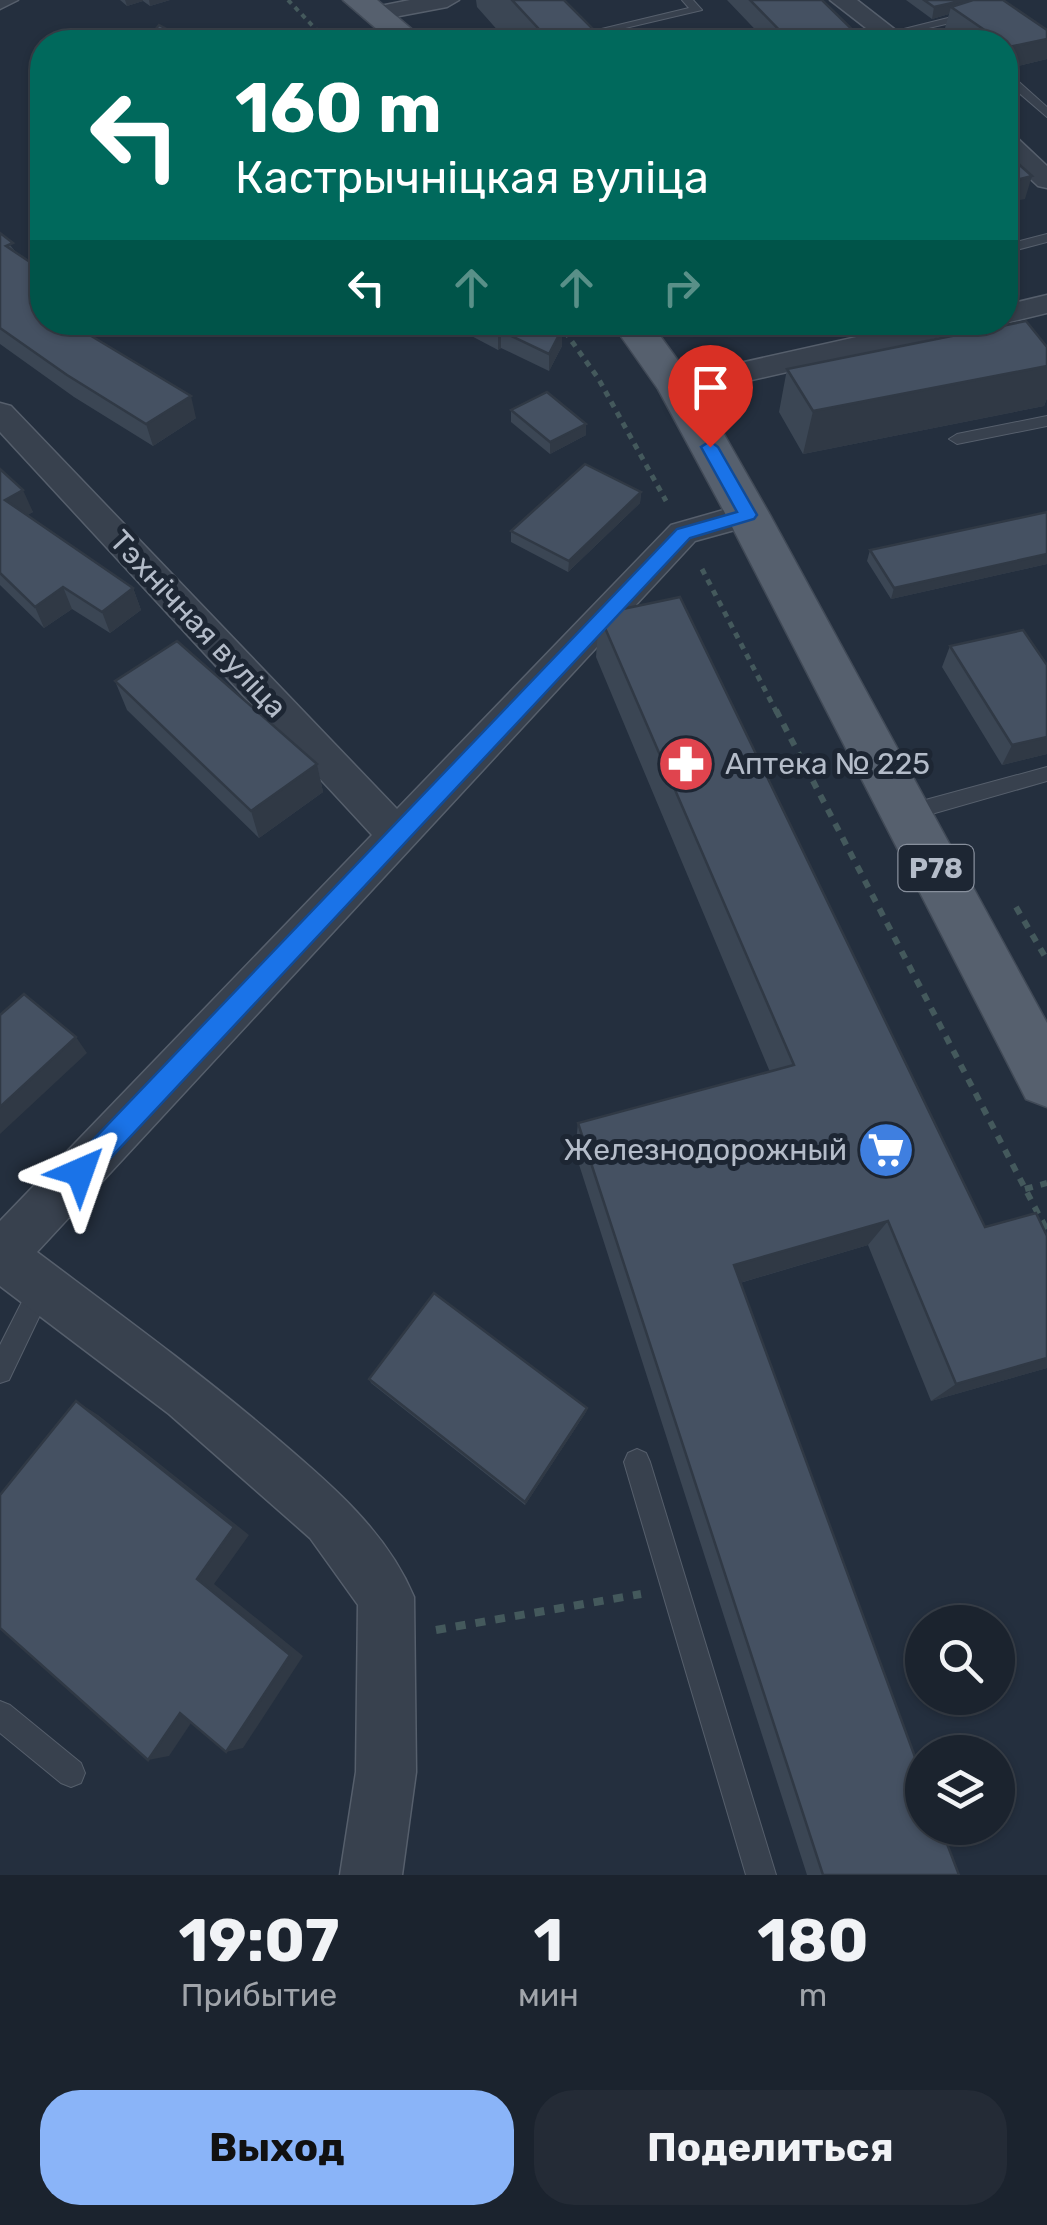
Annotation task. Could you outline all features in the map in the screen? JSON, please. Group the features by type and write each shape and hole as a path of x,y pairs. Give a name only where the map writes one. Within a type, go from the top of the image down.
{"main road":[{"path":"368,7 409,30"},
{"name":"Р78","path":"639,335 677,387 748,515 1047,1080"}],"street":[{"path":"368,7 447,0"},
{"path":"842,0 884,30"},
{"path":"1018,153 1047,180"},
{"path":"1018,320 1047,304"},
{"path":"677,387 909,335"},
{"name":"Тэхнічная вуліца","path":"0,413 396,834"},
{"path":"371,1875 386,1772 386,1597 329,1519 186,1396 14,1266 396,834 683,533 748,515"}],"lane":[{"path":"605,30 697,10 687,0"},
{"path":"923,30 979,14"},
{"path":"1018,87 1047,113"},
{"path":"1018,246 1047,238"},
{"path":"957,438 1047,421"},
{"path":"907,813 1047,774"},
{"path":"0,1371 14,1266"},
{"path":"637,1462 761,1875"},
{"path":"0,1715 71,1773"}],"path":[{"path":"288,0 317,30"},
{"path":"567,335 598,378 683,533 1047,1232"},
{"path":"1025,1190 1047,1183"},
{"path":"448,1628 675,1588"}],"building":[{"path":"512,0 564,0 594,30 540,30"},
{"path":"750,0 822,0 853,30 779,30"},
{"path":"924,0 965,0 934,7"},
{"path":"973,0 1003,0 1047,30 1047,39 1018,45 1018,30 985,30 951,7"},
{"path":"1018,164 1032,176 1018,180"},
{"path":"0,233 13,243 6,246 30,262 30,335 90,335 191,396 146,424 0,328"},
{"path":"1026,321 1047,347 1047,366 813,411 787,369 956,335 1018,335 1018,323"},
{"path":"509,335 559,335 549,354"},
{"path":"547,392 586,424 550,442 511,410"},
{"path":"585,464 641,492 569,561 511,531"},
{"path":"0,469 23,490 5,500 133,588 102,612 63,587 35,607 0,573"},
{"path":"1047,512 1047,554 894,588 870,550"},
{"path":"680,597 985,1227 1036,1213 1047,1236 1047,1358 956,1384 888,1221 734,1265 907,1735 905,1845 948,1845 959,1875 823,1875 578,1123 794,1065 599,614"},
{"path":"1023,630 1047,665 1047,737 1012,745 950,646"},
{"path":"177,641 317,764 251,811 115,681"},
{"path":"24,994 76,1037 0,1107 0,1015"},
{"path":"434,1293 587,1408 525,1502 369,1379"},
{"path":"76,1401 234,1527 197,1579 290,1655 226,1752 180,1713 148,1760 0,1628 0,1495"}],"place":[{"name":"Аптека № 225","path":"686,764"},
{"name":"Железнодорожный","path":"886,1150"}],"route":[{"path":"80,1172 683,533 748,515 710,447"}]}
